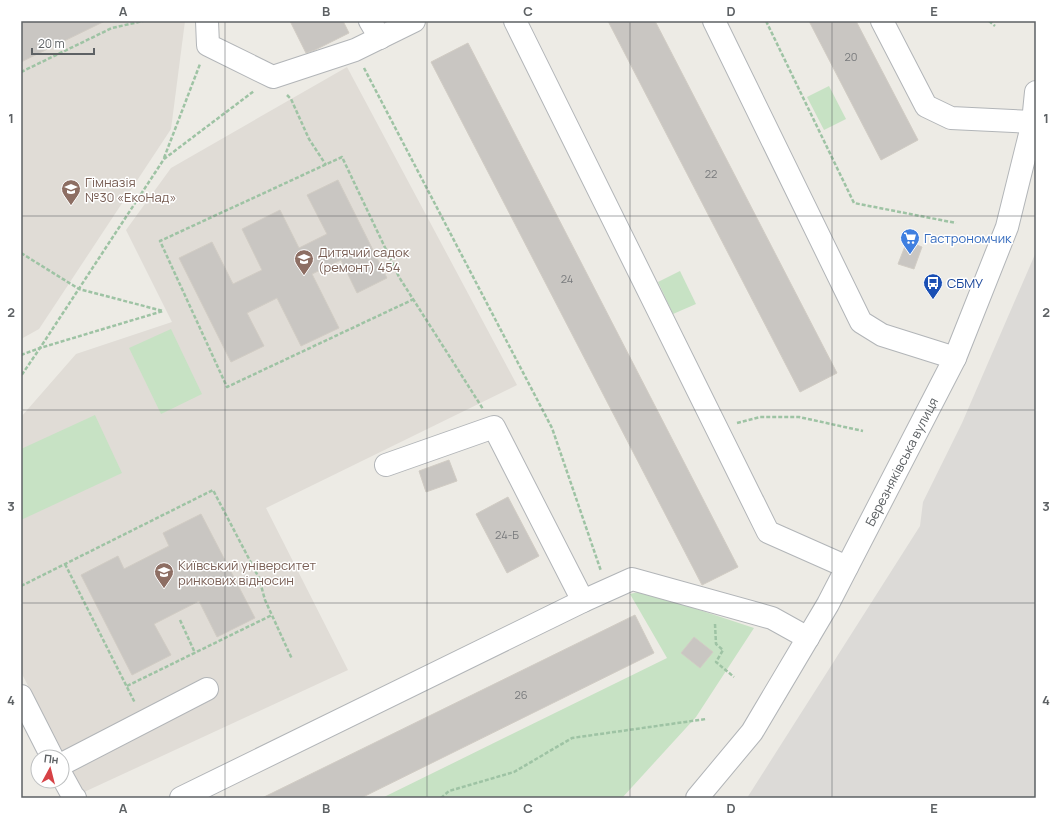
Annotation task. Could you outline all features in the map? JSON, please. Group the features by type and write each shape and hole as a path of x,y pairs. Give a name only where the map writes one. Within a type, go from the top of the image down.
{"street":[{"path":"207,21 208,45 273,76 355,50 375,30 414,21"},
{"path":"516,21 768,532 847,567"},
{"path":"714,21 861,322 882,335 955,358"},
{"path":"882,21 926,106 951,118 1033,122"},
{"name":"Березняківська вулиця","path":"697,798 752,732 808,638 847,567 955,358 1007,227 1033,122 1036,92"},
{"path":"386,465 494,426 583,601"},
{"path":"181,798 583,601 632,579 772,618 808,638"},
{"path":"70,760 207,689"},
{"path":"21,696 48,749"},
{"path":"69,789 75,798"}],"path":[{"path":"21,72 112,28 143,21"},
{"path":"766,21 854,203 956,223"},
{"path":"989,21 994,26"},
{"path":"21,376 164,158 208,45"},
{"path":"355,50 552,428 607,590"},
{"path":"164,158 273,76 291,99 309,139 326,165"},
{"path":"414,299 227,387 160,241 342,157 399,277 414,299 494,426"},
{"path":"21,253 79,289 163,311 21,355"},
{"path":"717,428 760,417 799,417 863,431"},
{"path":"21,586 212,490 259,578 265,600 292,659"},
{"path":"66,564 145,721"},
{"path":"714,601 716,644 723,650 716,662 734,677"},
{"path":"127,686 272,615"},
{"path":"180,620 195,652"},
{"path":"441,798 449,791 514,772 572,738 706,719"}],"shaded area":[{"name":"Гімназія №30 «ЕкоНад»","path":"21,21 185,21 171,129 39,329 21,339"},
{"path":"347,67 517,385 266,508 348,670 82,793 70,769 70,749 60,749 21,672 21,417 76,354 172,322 126,230 171,168"},
{"path":"1036,252 1036,798 747,798 920,526 923,502 962,423"}],"green space":[{"path":"829,86 846,119 824,130 807,97"},
{"path":"680,271 696,304 673,314 658,282"},
{"path":"171,329 202,394 161,414 129,348"},
{"path":"95,415 122,473 21,520 21,449"},
{"path":"642,591 754,628 696,717 622,798 382,798 667,658 630,594"}],"building":[{"path":"21,21 105,21 21,62"},
{"path":"290,21 343,21 349,33 306,53"},
{"path":"608,21 655,21 837,373 800,392"},
{"path":"809,21 856,21 918,140 881,160"},
{"path":"468,43 738,567 702,585 431,62"},
{"path":"338,180 387,278 357,293 341,260 312,274 339,328 301,346 277,298 247,313 264,346 231,362 179,258 212,242 233,284 262,270 242,229 280,210 299,248 327,234 307,195"},
{"name":"Гастрономчик","path":"907,241 922,247 914,269 898,264"},
{"path":"449,460 457,481 426,492 419,471"},
{"path":"508,497 539,556 507,573 476,514"},
{"name":"Київський університет ринкових відносин","path":"201,514 255,618 217,637 199,601 154,624 171,655 132,675 81,575 118,556 124,569 169,546 163,533"},
{"path":"635,615 654,653 361,798 262,798"},
{"path":"694,637 713,652 700,668 681,653"}],"place":[{"name":"Гімназія №30 «ЕкоНад»","path":"71,206"},
{"name":"Гастрономчик","path":"910,255"},
{"name":"Дитячий садок (ремонт) 454","path":"304,276"},
{"name":"СБМУ","path":"933,300"},
{"name":"Київський університет ринкових відносин","path":"164,589"}]}
